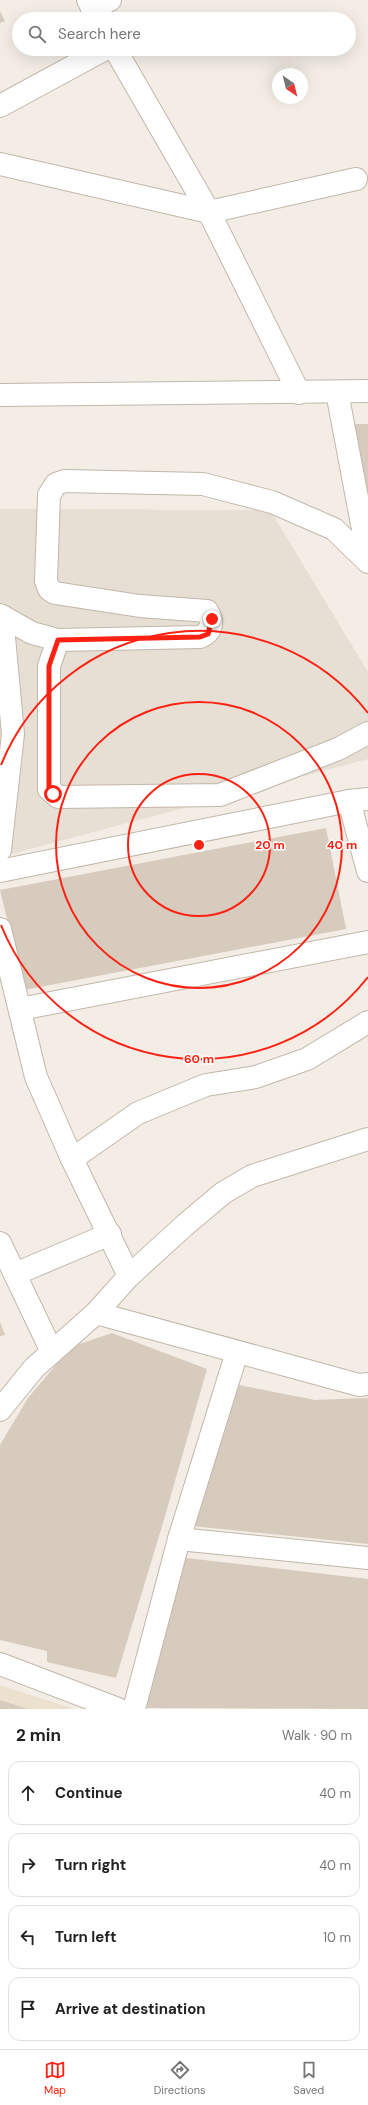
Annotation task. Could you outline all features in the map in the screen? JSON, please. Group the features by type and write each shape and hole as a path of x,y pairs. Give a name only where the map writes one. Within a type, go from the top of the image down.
{"street":[{"path":"0,106 92,56"},
{"path":"119,56 208,212 299,393"},
{"path":"0,164 208,212 356,179"},
{"path":"0,395 299,393 368,391"},
{"path":"337,392 368,556"},
{"path":"1,616 32,633 58,640 200,637 208,634 212,619 207,611 199,609 140,606 55,593 49,589 46,581 49,495 56,484 65,481 203,484 272,502 334,529 368,562"},
{"path":"0,850 13,734 1,616"},
{"path":"58,640 49,666 49,789 58,797 220,795 338,749 368,733"},
{"path":"0,871 358,800 368,871"},
{"path":"0,929 36,1077 72,1159 130,1276"},
{"path":"20,1009 368,942"},
{"path":"72,1159 138,1113 206,1085 256,1077 307,1059 368,1022"},
{"path":"0,1410 34,1368 96,1313 130,1276 185,1225 223,1193 252,1176 368,1139"},
{"path":"15,1274 110,1234"},
{"path":"0,1243 52,1352"},
{"path":"96,1313 359,1385 368,1384"},
{"path":"134,1709 179,1539 237,1352"},
{"path":"179,1539 368,1558"},
{"path":"0,1664 118,1709"}],"shaded area":[{"path":"0,509 270,510 368,672 368,759 0,857"},
{"path":"0,1685 74,1709 0,1709"}],"building":[{"path":"0,11 5,21 0,23"},
{"path":"352,424 368,424 368,493 367,493"},
{"path":"326,828 346,929 24,990 0,890"},
{"path":"0,1322 5,1335 0,1336"},
{"path":"112,1333 207,1369 163,1523 116,1678 47,1662 47,1651 0,1640 0,1445 28,1398 71,1347"},
{"path":"234,1384 315,1400 368,1398 368,1544 192,1526"},
{"path":"178,1557 368,1579 368,1709 147,1708 140,1697"},
{"path":"0,1700 28,1709 0,1709"}],"route":[{"path":"53,794 49,789 49,666 58,640 200,637 208,634 211,628 212,619"}]}
